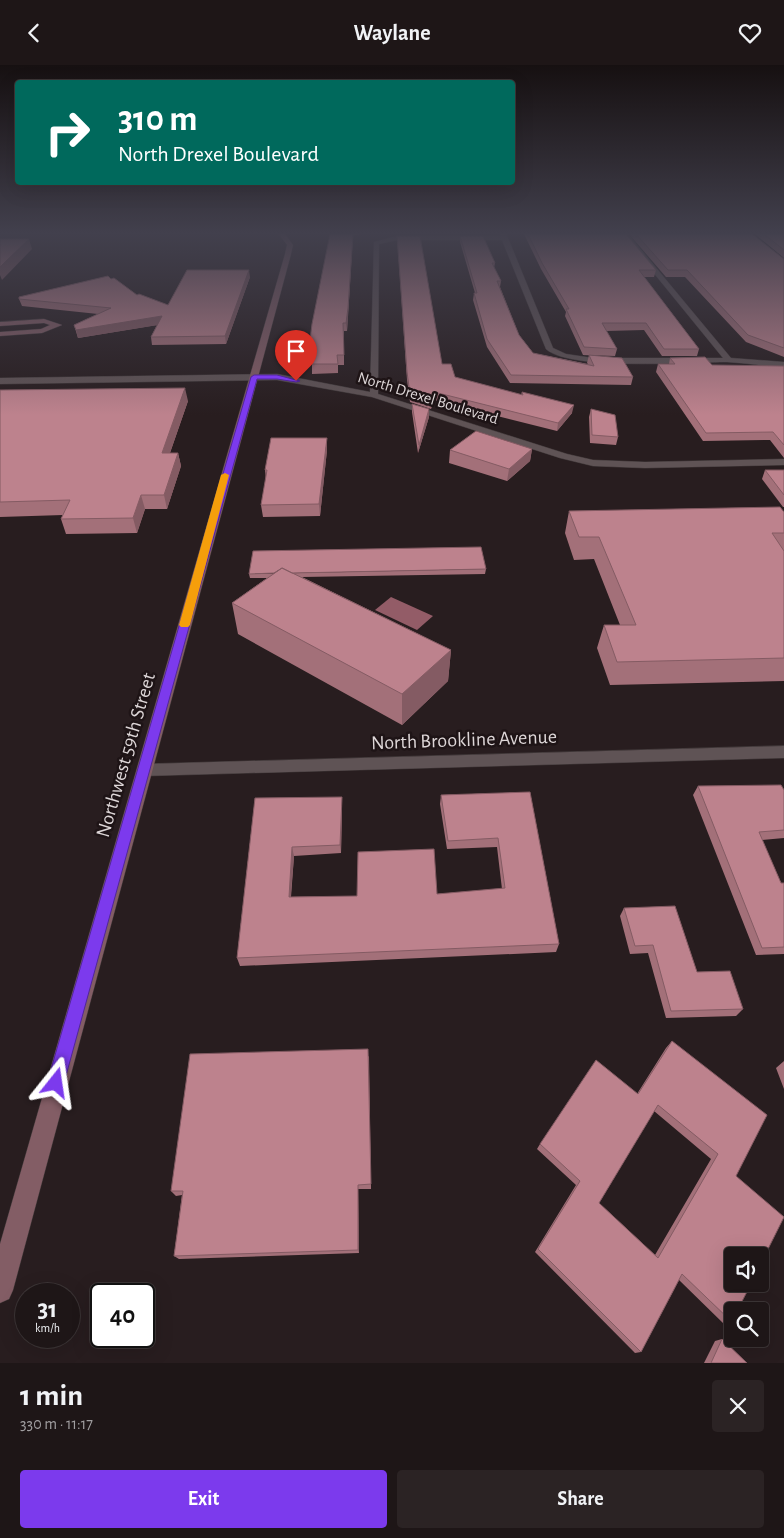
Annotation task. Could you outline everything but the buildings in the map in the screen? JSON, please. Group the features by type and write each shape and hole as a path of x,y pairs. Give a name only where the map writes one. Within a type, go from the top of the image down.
{"street":[{"name":"Northwest 59th Street","path":"0,1290 276,295"},
{"path":"374,395 375,295"},
{"path":"528,295 550,349 564,356 593,360 729,361 784,365"},
{"path":"675,295 729,361"},
{"path":"0,324 44,321 58,325 42,331 0,334"},
{"name":"North Drexel Boulevard","path":"0,381 277,377 374,395 564,456 593,463 645,465 784,463"},
{"name":"North Brookline Avenue","path":"145,770 784,752"}],"shaded area":[{"path":"391,597 433,616 417,630 375,610"}],"slow traffic":[{"path":"184,625 225,475"}],"route":[{"path":"56,1083 254,377 277,377 296,381"}]}
